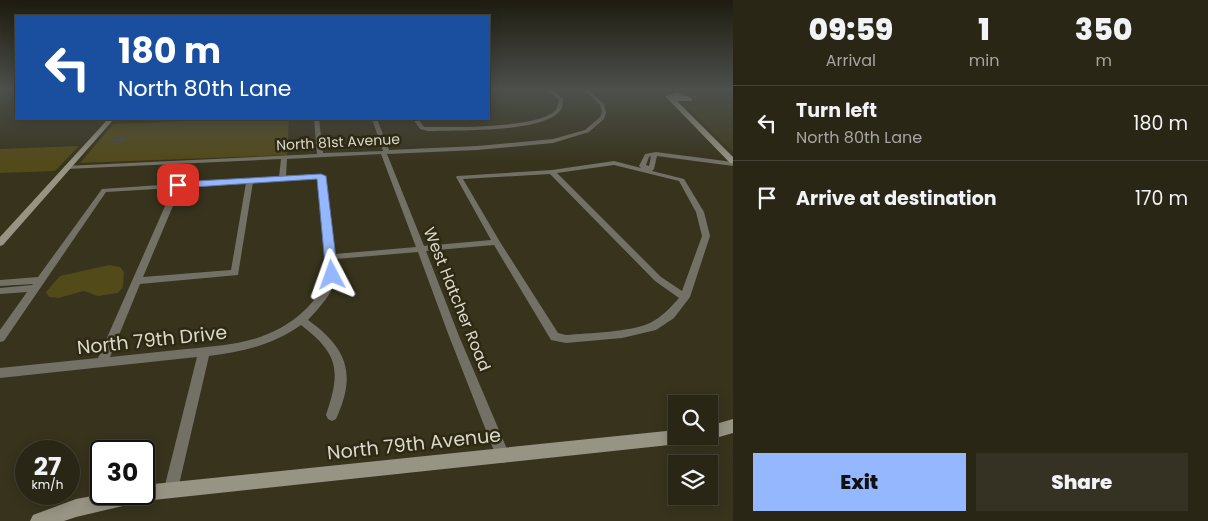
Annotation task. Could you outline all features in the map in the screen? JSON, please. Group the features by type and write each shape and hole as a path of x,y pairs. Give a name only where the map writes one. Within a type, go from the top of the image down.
{"street":[{"path":"417,120 424,129 520,125 550,117 553,114"},
{"name":"North 81st Avenue","path":"67,167 284,158 553,141 587,131 598,124 603,114"},
{"path":"689,114 733,163"},
{"path":"0,242 110,120"},
{"path":"316,120 320,156"},
{"name":"West Hatcher Road","path":"374,120 421,249 504,456"},
{"path":"646,170 642,166 647,155 733,163"},
{"path":"282,179 284,158"},
{"path":"614,163 682,180 700,212 706,236 685,297 670,315 652,328 622,334 566,339 555,337 496,242 459,177 552,172 614,163"},
{"path":"552,172 658,279 685,297"},
{"path":"0,338 104,190 321,176 332,270 330,284 318,303 301,320 322,334 336,352 340,376 339,399 332,415"},
{"path":"137,281 235,273 250,181"},
{"path":"102,363 178,185"},
{"path":"331,257 496,242"},
{"path":"0,283 41,280"},
{"path":"0,291 35,288"},
{"name":"North 79th Drive","path":"0,373 233,349 264,341 284,332 301,320"},
{"path":"172,490 204,352"},
{"path":"718,430 733,426"},
{"name":"North 79th Avenue","path":"155,492 668,438"},
{"name":"North 79th Avenue","path":"39,521 90,505"}],"shaded area":[{"path":"695,114 733,114 733,152"},
{"path":"211,120 289,120 287,155 80,163 113,124"},
{"path":"79,146 55,171 0,173 0,149"},
{"path":"109,265 120,267 124,272 123,287 118,293 98,296 84,291 58,298 49,297 46,292 60,276"}],"waterway":[{"path":"113,140 124,139 117,140"}],"route":[{"path":"178,185 321,176 332,275"}]}
